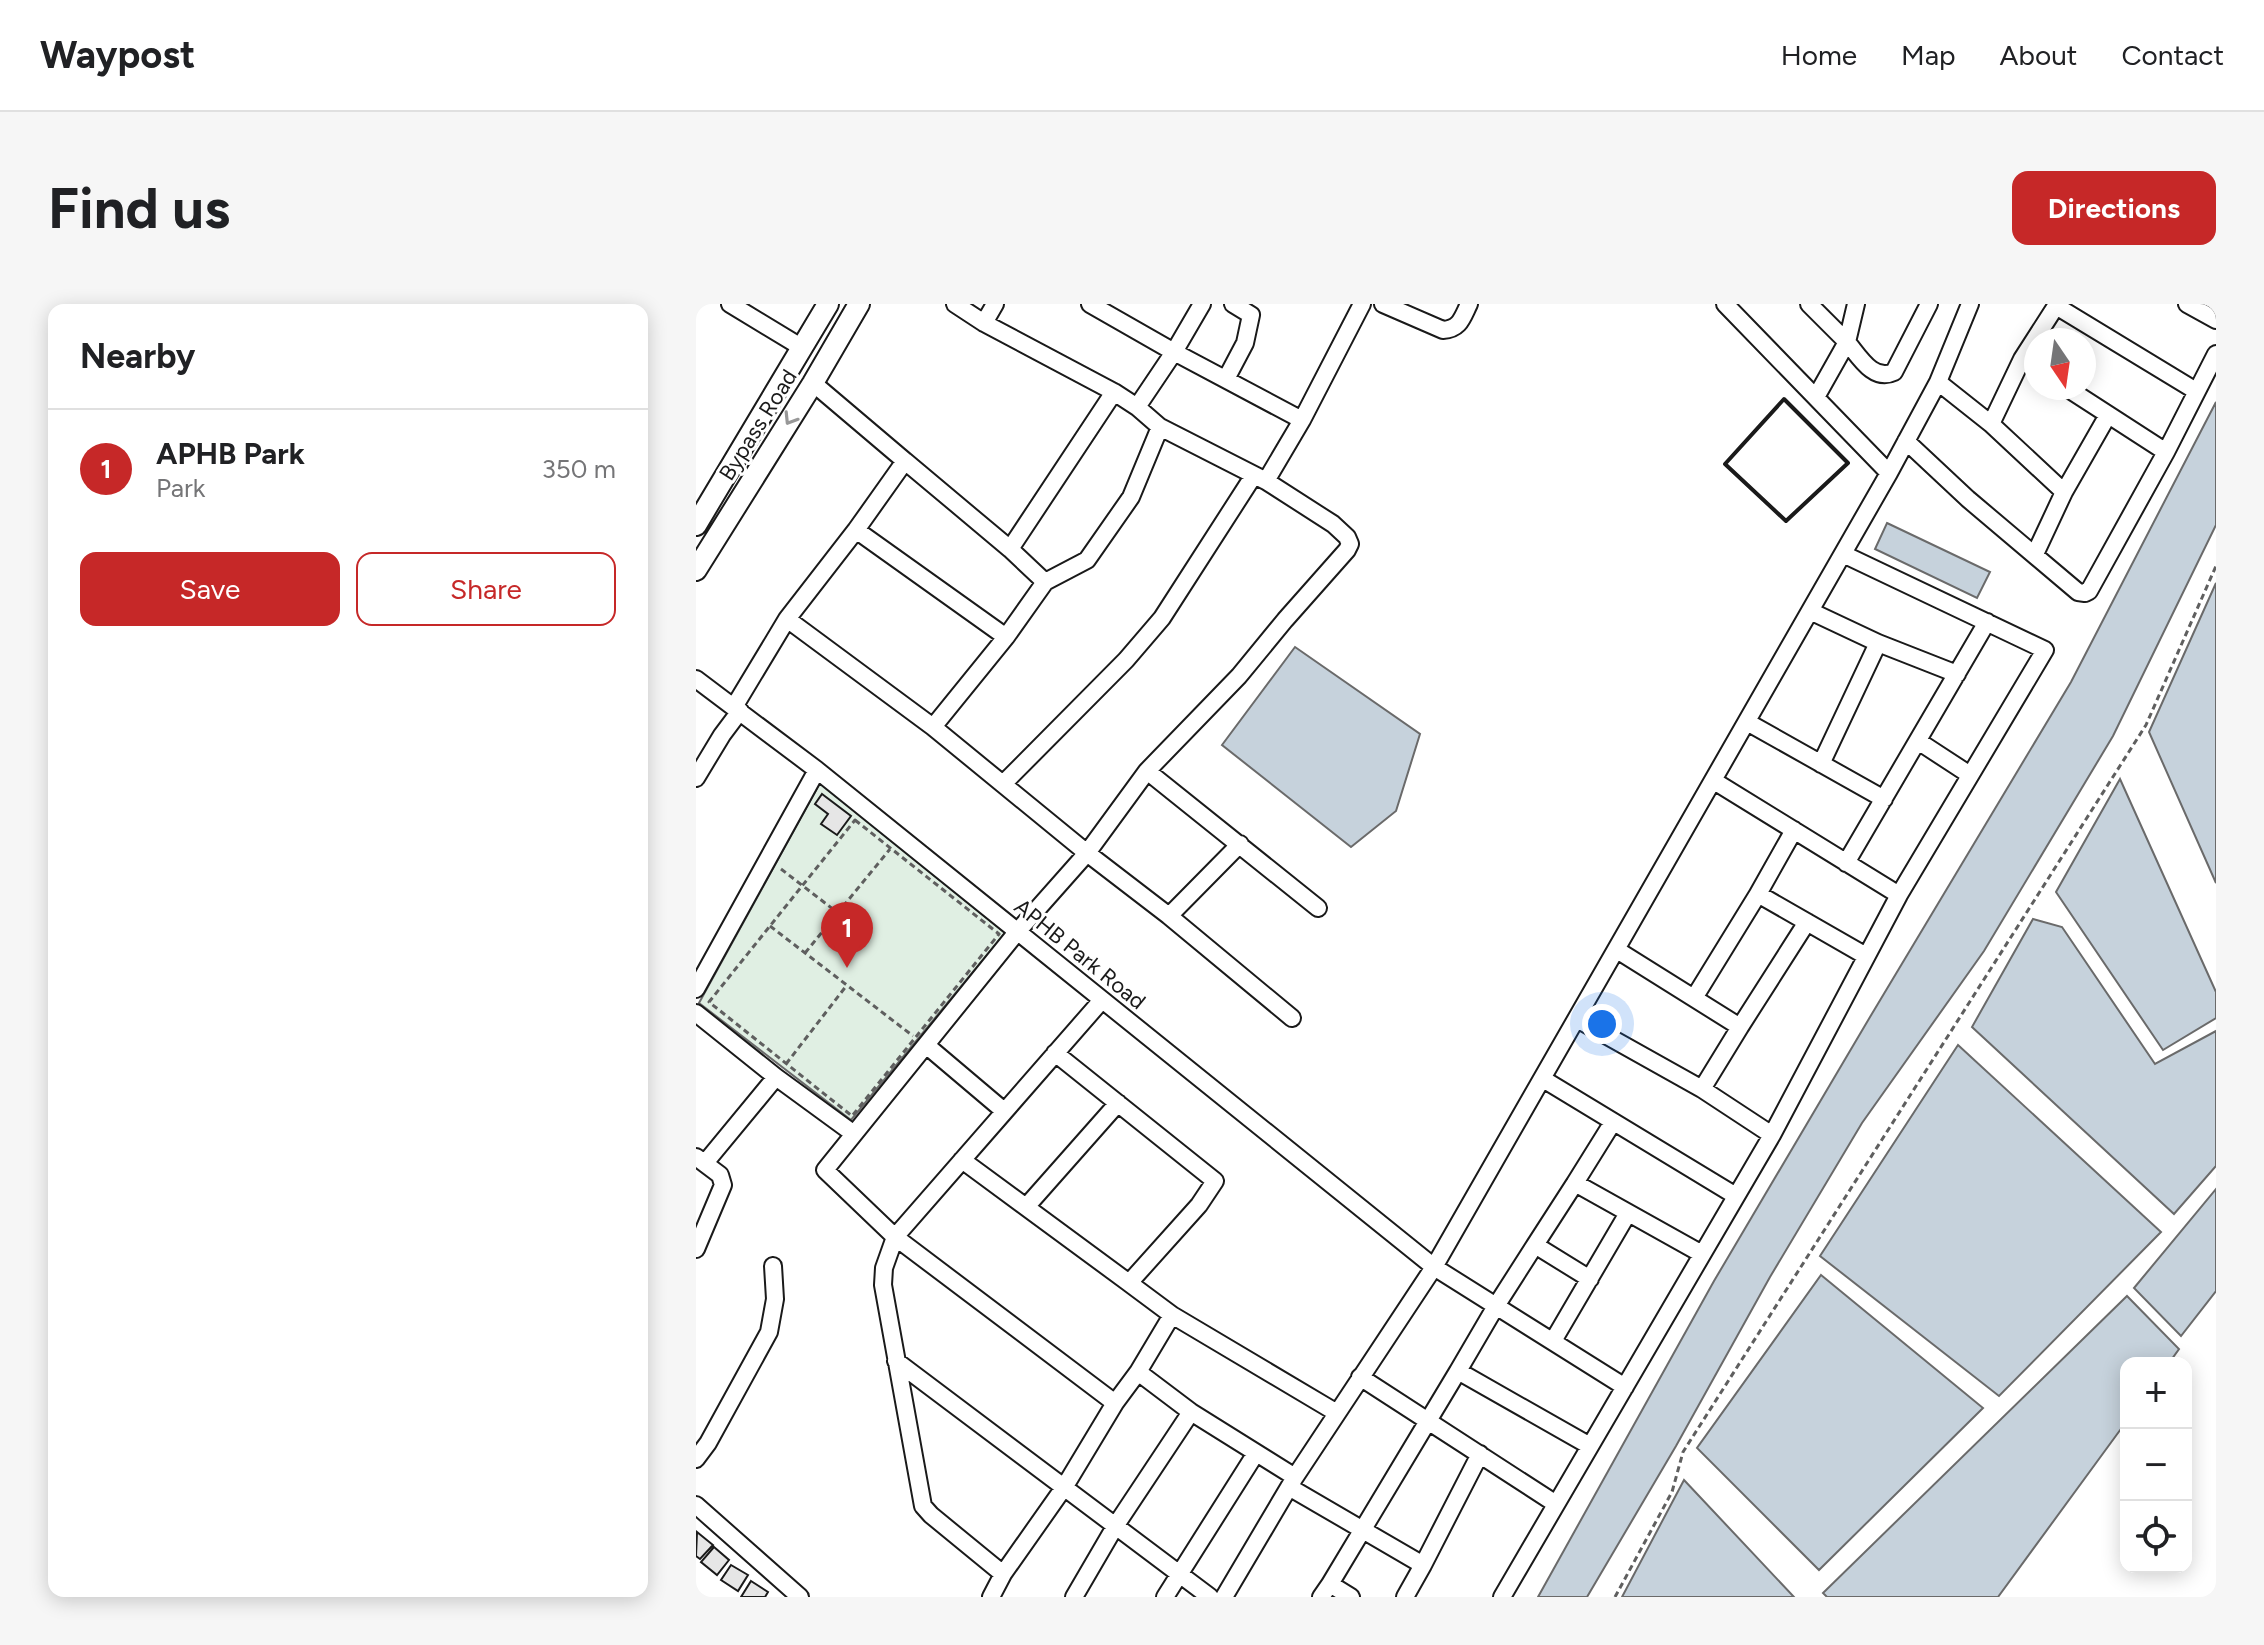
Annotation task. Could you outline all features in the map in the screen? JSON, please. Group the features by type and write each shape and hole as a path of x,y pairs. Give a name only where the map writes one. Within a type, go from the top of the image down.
{"main road":[{"name":"Bypass Road","path":"696,525 828,304"},
{"name":"Bypass Road","path":"696,570 859,304"}],"street":[{"path":"730,304 801,347"},
{"path":"955,304 984,323 1114,392 1160,427 1260,478 1333,524 1350,544 1239,676 1147,771 1087,853 921,1041 825,1170 895,1237 1115,1403"},
{"path":"984,323 995,304"},
{"path":"1090,304 1302,420"},
{"path":"1137,407 1202,304"},
{"path":"1226,379 1245,343 1251,315 1233,304"},
{"path":"1003,784 1126,660 1162,618 1302,420 1362,304"},
{"path":"1383,304 1443,330 1459,325 1469,304"},
{"path":"1725,304 1816,397 1893,465"},
{"path":"1809,304 1874,373 1887,375 1894,372 1929,304"},
{"path":"1816,397 1847,342 1856,304"},
{"path":"1224,1597 1292,1482 1434,1267 1543,1079 1893,465 1938,382 1970,304"},
{"path":"2187,304 2216,320"},
{"path":"2045,328 2056,305 2196,391"},
{"path":"1906,441 1968,499 2078,592 2085,593 2089,591 2166,452 2216,354"},
{"path":"1991,424 2024,372"},
{"path":"1938,382 1991,424 2064,492"},
{"path":"813,383 1045,582"},
{"path":"1010,549 1114,392"},
{"path":"2085,400 2166,452"},
{"path":"2035,554 2064,492 2108,415"},
{"path":"933,727 1006,637 1045,582 1087,560 1131,497 1160,427"},
{"path":"696,778 787,619 905,461"},
{"path":"856,530 1006,637"},
{"path":"1502,1597 1772,1135 1899,895 2045,650 1843,554"},
{"path":"1810,611 1878,643 1957,674"},
{"path":"787,619 933,727 1292,1018"},
{"path":"1846,863 1987,622"},
{"path":"1821,764 1878,643"},
{"name":"APHB Park Road","path":"696,679 817,770 1434,1267 1625,1387"},
{"path":"1747,722 1884,799"},
{"path":"1918,741 1970,775"},
{"path":"696,989 817,770"},
{"path":"1147,771 1318,908"},
{"path":"1714,781 1899,895"},
{"path":"1694,998 1794,830"},
{"path":"1169,916 1240,844"},
{"path":"1758,894 1866,956"},
{"path":"1702,1089 1807,922"},
{"path":"1617,950 1740,1027"},
{"path":"1003,1574 923,1506 883,1285 884,1268 895,1237 1102,1000"},
{"path":"696,1013 781,1070 854,1134"},
{"path":"1577,1019 1702,1089 1772,1135"},
{"path":"921,1041 1004,1111"},
{"path":"1055,1053 1215,1181 1199,1205 1129,1283"},
{"path":"696,1249 723,1185 720,1175 700,1160 781,1070"},
{"path":"1543,1079 1736,1196"},
{"path":"1026,1207 1118,1103"},
{"path":"1351,1597 1325,1590 1496,1306 1613,1122"},
{"path":"962,1160 1172,1315 1337,1413"},
{"path":"1575,1183 1702,1254"},
{"path":"1553,1341 1628,1213"},
{"path":"1535,1245 1590,1279"},
{"path":"696,1459 708,1443 769,1332 775,1299 773,1266"},
{"path":"991,1597 1172,1315"},
{"path":"896,1361 1210,1597"},
{"path":"1458,1371 1590,1446"},
{"path":"1138,1372 1363,1531 1423,1565"},
{"path":"1360,1377 1556,1504"},
{"path":"1074,1597 1116,1525 1191,1412"},
{"path":"1165,1597 1256,1453"},
{"path":"1405,1597 1480,1454"},
{"path":"696,1505 795,1595"}],"path":[{"path":"1615,1597 1672,1492 1683,1452 2146,725 2216,566"},
{"path":"855,820 891,848 999,934 921,1041 852,1116 781,1070 709,1002 855,820"},
{"path":"805,953 891,848"},
{"path":"768,859 838,913"},
{"path":"770,926 921,1041"},
{"path":"781,1070 847,985"}],"green space":[{"path":"820,783 1005,933 851,1120 699,1003"}],"shaded area":[{"path":"2216,402 2216,525 2113,736 1984,951 1862,1123 1587,1597 1538,1597 1714,1281 2071,682"},
{"path":"1887,523 1990,572 1977,598 1875,549"},
{"path":"2216,583 2216,883 2149,732"},
{"path":"1295,647 1420,734 1396,811 1351,847 1222,745"},
{"path":"2120,779 2216,992 2216,1018 2163,1050 2056,892"},
{"path":"2033,919 2062,927 2155,1064 2216,1031 2216,1166 2174,1214 1972,1027"},
{"path":"1958,1045 2161,1232 1999,1396 1820,1256"},
{"path":"2216,1189 2216,1291 2181,1336 2134,1288"},
{"path":"1821,1275 1983,1408 1819,1570 1697,1448"},
{"path":"2127,1296 2179,1349 2173,1357 2120,1357 2120,1430 1998,1597 1827,1597 1823,1593"},
{"path":"1684,1480 1794,1597 1622,1597"}],"building":[{"path":"822,794 851,816 837,835 821,824 828,814 815,804"},
{"path":"697,1532 713,1545 700,1559 696,1556"},
{"path":"714,1547 729,1560 717,1575 701,1562"},
{"path":"731,1565 748,1575 738,1591 721,1580"},
{"path":"751,1581 768,1592 765,1597 741,1597"}],"wall":[{"path":"1784,399 1848,463 1786,521 1725,464 1784,399"}],"place":[{"name":"APHB Park","path":"847,968"}]}
